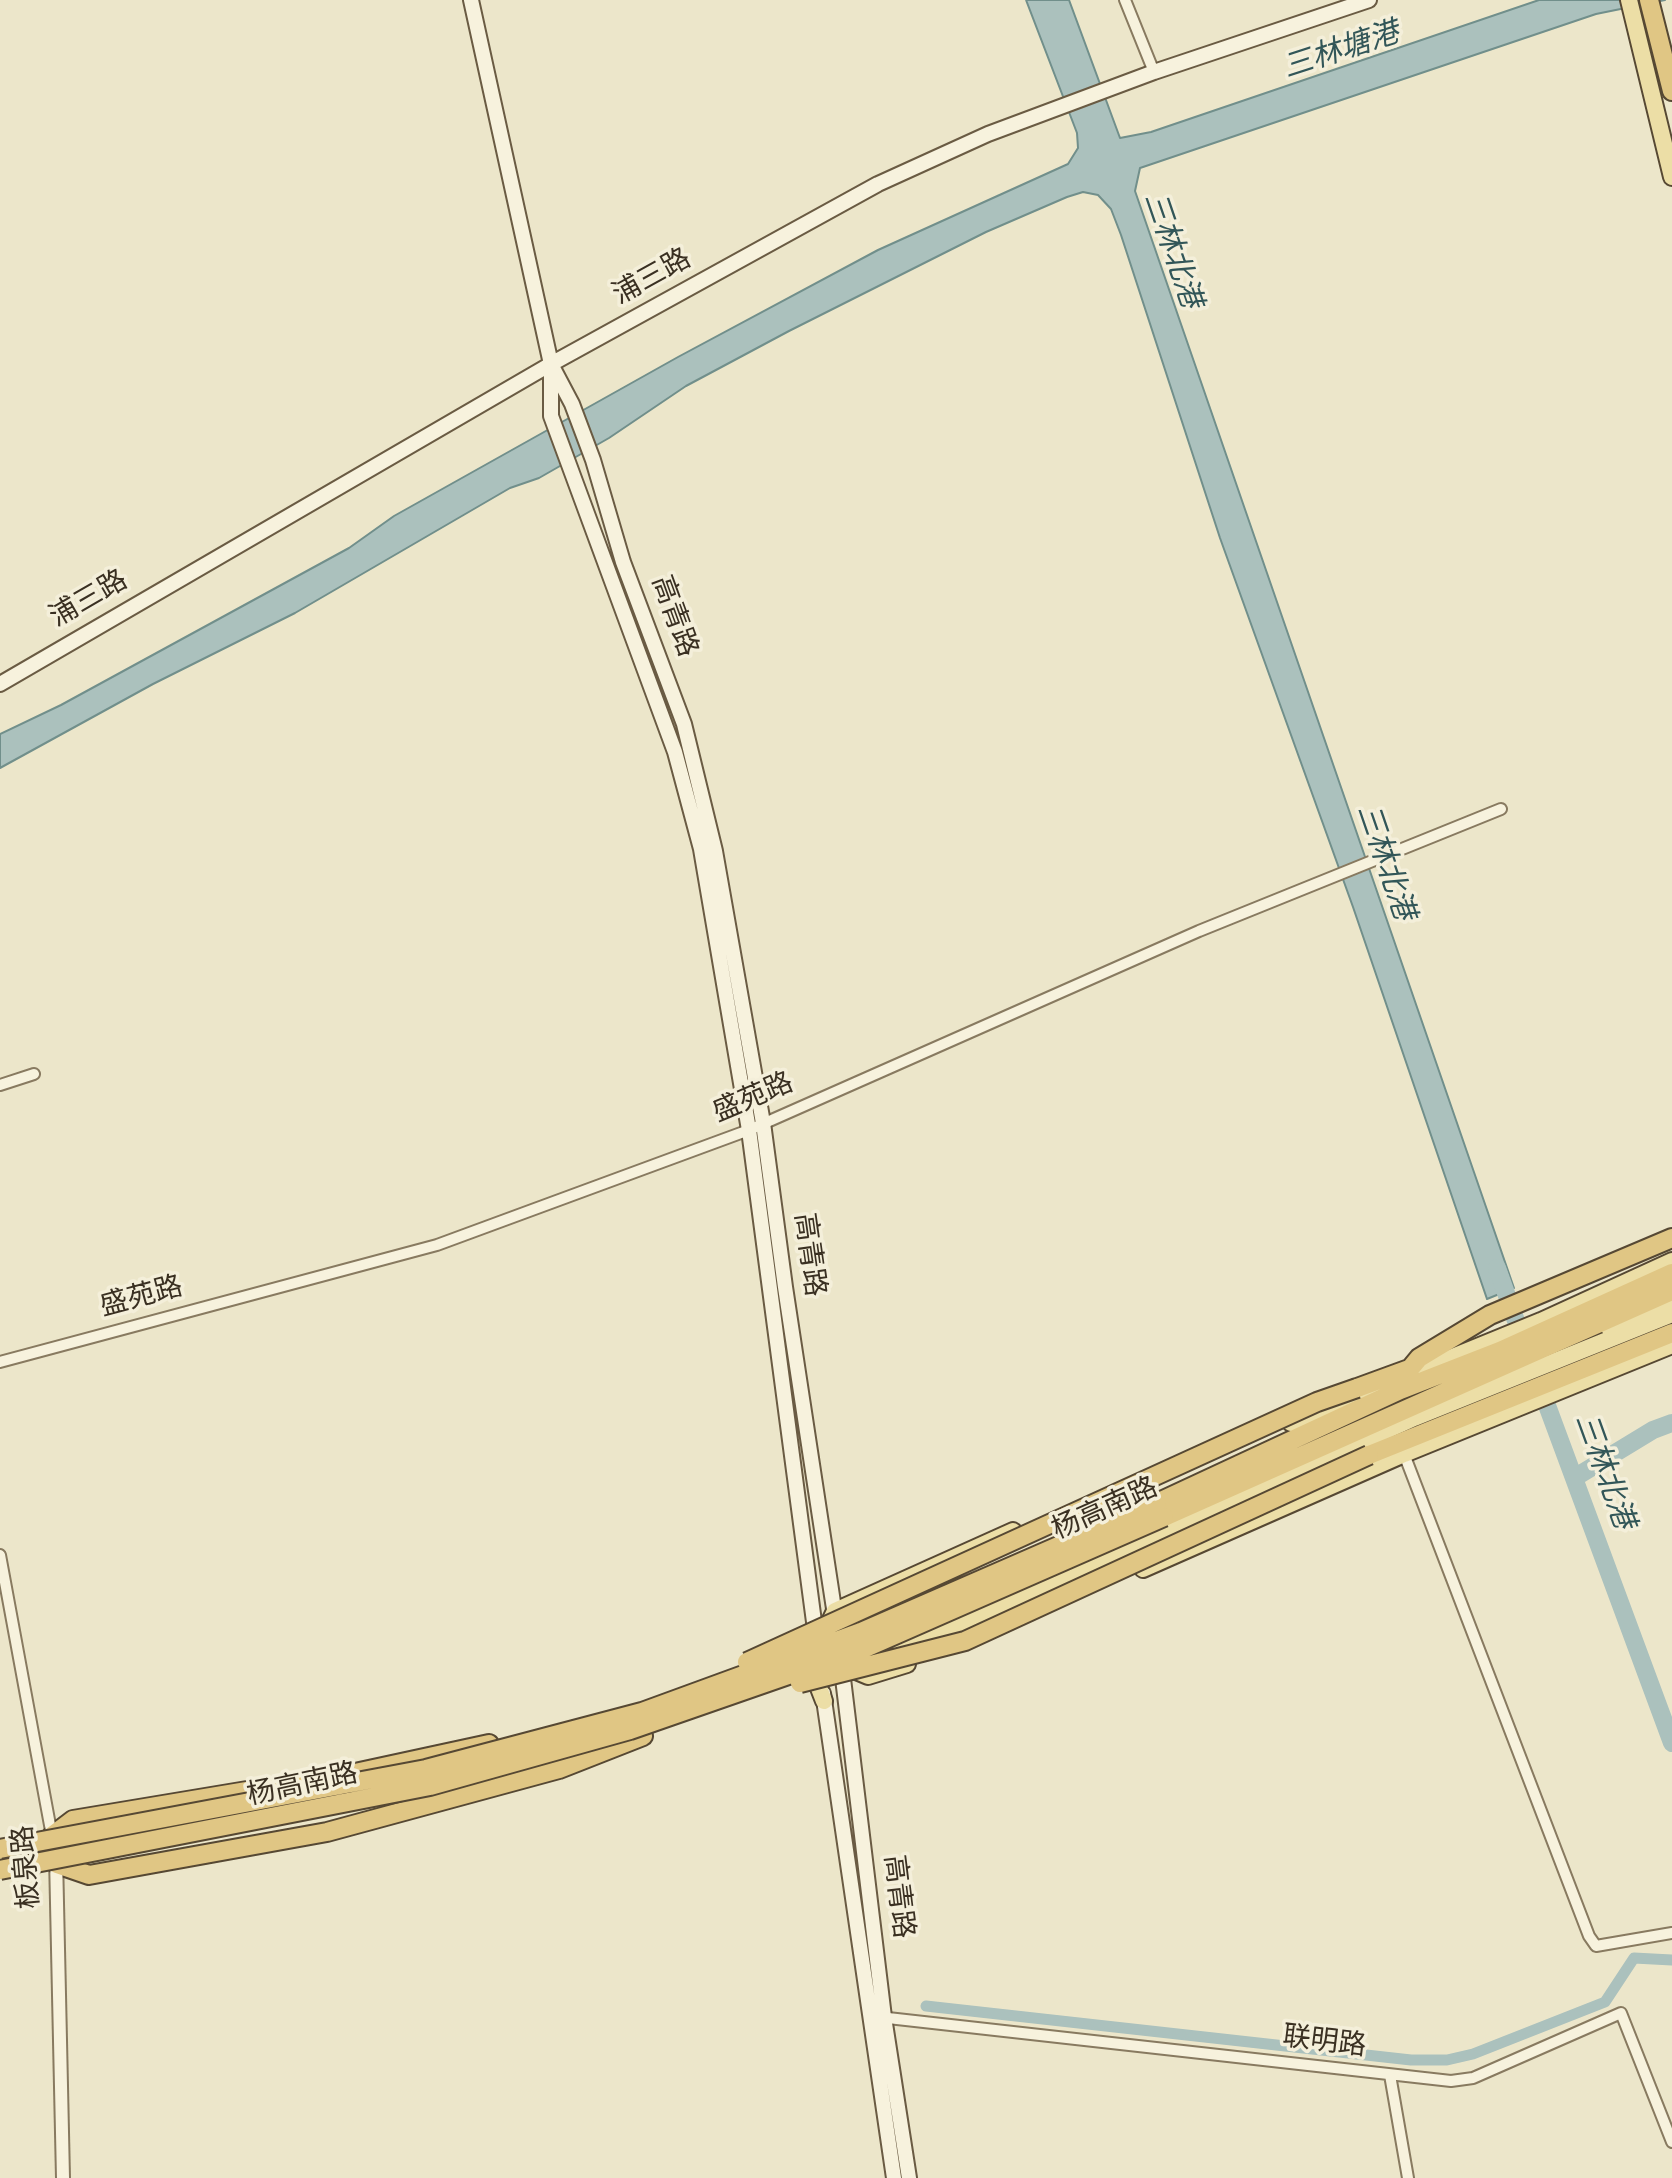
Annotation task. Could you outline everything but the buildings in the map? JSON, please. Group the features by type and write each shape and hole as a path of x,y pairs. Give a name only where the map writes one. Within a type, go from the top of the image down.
{"highway":[{"path":"1649,0 1672,91"},
{"path":"1409,1369 1490,1315 1672,1238"},
{"name":"杨高南路","path":"1548,1339 1576,1334 1672,1273"},
{"name":"杨高南路","path":"0,1847 426,1769 642,1712 861,1632 1160,1510 1412,1414 1507,1373 1548,1339 1637,1298 1672,1291"},
{"path":"1451,1412 1507,1373 1645,1344 1672,1333"},
{"name":"杨高南路","path":"547,1739 600,1714 778,1650 967,1559 1317,1402 1409,1369"},
{"name":"杨高南路","path":"0,1872 430,1786 594,1740 863,1649 1160,1510 1355,1410 1507,1373"},
{"name":"杨高南路","path":"594,1740 643,1736 780,1688 965,1641 1431,1429 1451,1412"},
{"path":"600,1714 395,1765 73,1820 54,1850 89,1875 327,1832 414,1811 559,1769 643,1736"}],"main road":[{"name":"高青路","path":"471,0 551,364 551,416 683,779 721,954 749,1130 822,1679 878,2017 909,2178"},
{"name":"浦三路","path":"0,684 551,364 878,184 988,134 1054,109 1369,0"},
{"path":"1629,0 1672,177"},
{"name":"高青路","path":"551,364 572,404 593,460 623,562 684,724 729,917 763,1123 835,1611 894,2178"},
{"name":"杨高南路","path":"1327,1411 1409,1369 1507,1373 1548,1339 1583,1303 1626,1271 1672,1250"},
{"name":"杨高南路","path":"1637,1298 1672,1261"},
{"name":"杨高南路","path":"1583,1303 1637,1298 1672,1302"},
{"name":"杨高南路","path":"1548,1339 1672,1314"},
{"path":"841,1664 868,1676 961,1649 1404,1454 1487,1422 1507,1373 1566,1390 1672,1345"},
{"name":"杨高南路","path":"835,1611 1268,1417 1355,1410"},
{"name":"杨高南路","path":"702,1711 822,1679 841,1664 963,1624 1412,1414 1451,1412"},
{"name":"杨高南路","path":"837,1631 1310,1415"},
{"name":"杨高南路","path":"1431,1429 1487,1422"},
{"path":"818,1647 835,1611"},
{"path":"822,1679 835,1611"},
{"path":"822,1679 837,1631"},
{"name":"杨高南路","path":"0,1872 136,1822 423,1766 521,1742 818,1647"},
{"path":"793,1680 822,1679"},
{"name":"杨高南路","path":"0,1859 427,1790 568,1753 793,1680 822,1679"},
{"name":"杨高南路","path":"0,1847 54,1850"}],"street":[{"path":"1125,0 1154,72"},
{"name":"盛苑路","path":"0,1362 437,1245 749,1130 1199,931 1501,809"},
{"path":"0,1085 34,1074"},
{"path":"1404,1454 1589,1936 1596,1946 1672,1933"},
{"name":"板泉路","path":"0,1555 54,1850 63,2178"},
{"name":"联明路","path":"878,2017 1438,2081 1473,2078 1621,2013 1672,2142"},
{"path":"1390,2075 1408,2178"}],"water":[{"path":"1026,0 1069,0 1120,138 1151,132 1539,0 1665,0 1596,14 1140,168 1135,191 1514,1288 1487,1299 1353,907 1220,538 1121,235 1111,209 1098,195 1083,192 1067,197 986,232 789,331 686,386 609,438 539,478 510,488 295,613 153,684 0,768 0,734 61,705 349,548 394,516 678,357 878,250 1068,164 1078,148 1077,133"}],"waterway":[{"name":"三林北港","path":"1497,1268 1525,1346"},
{"name":"三林北港","path":"1538,1381 1672,1743"},
{"path":"1574,1478 1653,1430 1672,1423"},
{"path":"926,2006 1411,2060 1447,2060 1473,2054 1605,2002 1634,1958 1672,1960"}],"water label":[{"name":"三林塘港","path":"1342,53"}]}
